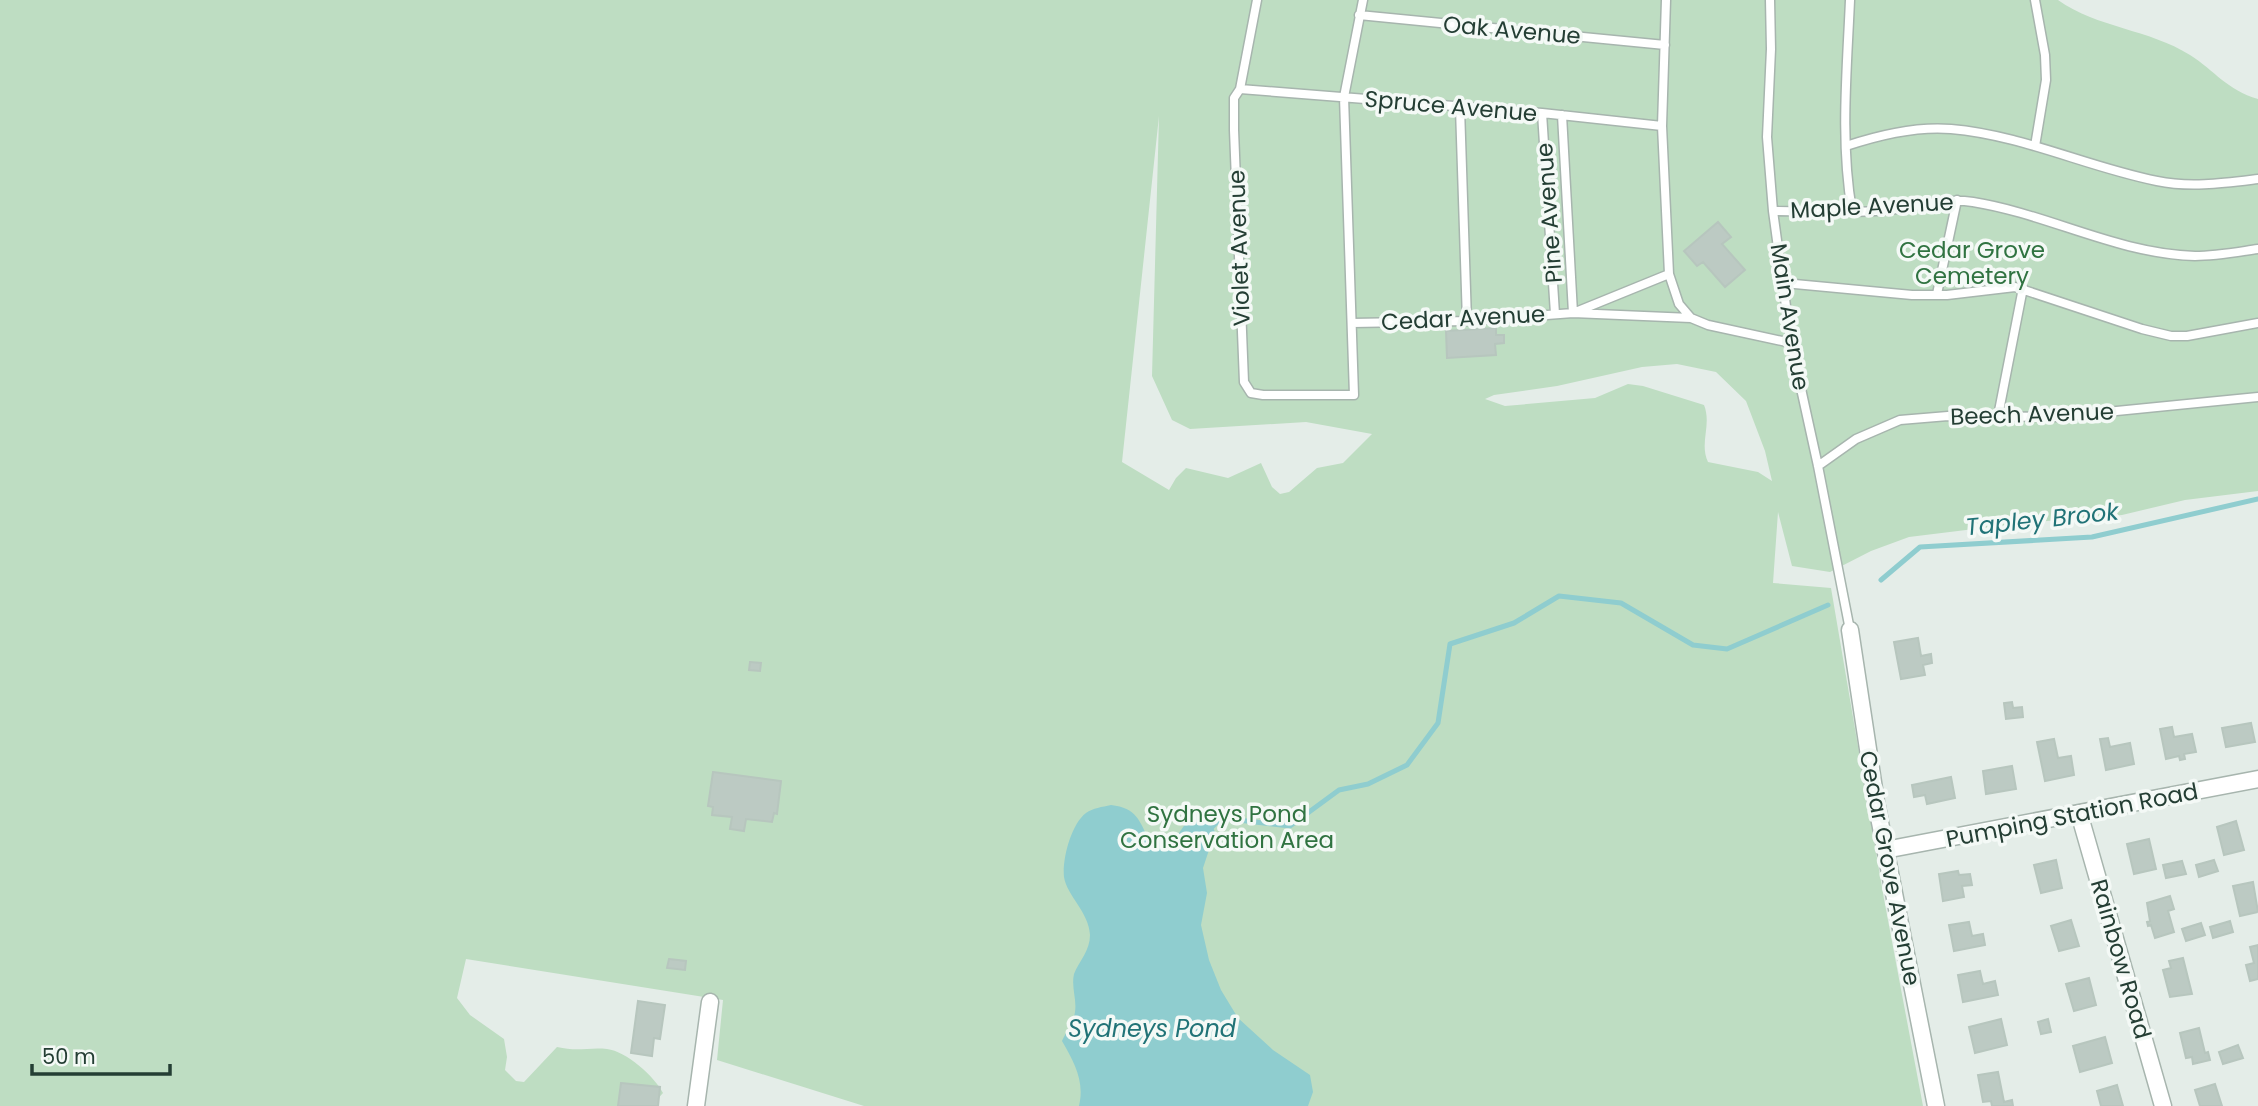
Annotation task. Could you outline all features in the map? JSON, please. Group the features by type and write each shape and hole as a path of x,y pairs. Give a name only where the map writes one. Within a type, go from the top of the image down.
{"street":[{"name":"Cedar Grove Avenue","path":"1850,630 1885,850 1936,1106"},
{"name":"Pumping Station Road","path":"1885,850 2258,779"},
{"name":"Rainbow Road","path":"2079,813 2163,1106"},
{"path":"696,1106 710,1002"}],"lane":[{"name":"Violet Avenue","path":"1257,0 1240,89 1234,97 1245,385 1256,395 1354,395 1352,323"},
{"path":"1352,323 1344,97 1363,0"},
{"path":"1666,0 1662,126 1669,274 1679,304 1691,318"},
{"name":"Main Avenue","path":"1770,0 1767,137 1773,211 1791,344 1850,630"},
{"path":"1850,0 1845,113 1848,187 1852,211"},
{"path":"2035,0 2045,55 2046,80 2035,146"},
{"name":"Oak Avenue","path":"1359,15 1665,45"},
{"name":"Spruce Avenue","path":"1240,89 1542,113 1662,126"},
{"path":"1460,108 1467,321"},
{"name":"Pine Avenue","path":"1542,113 1555,314"},
{"name":"Pine Avenue","path":"1562,115 1573,313"},
{"path":"1846,145 1904,131 1948,129 1994,135 2159,181 2206,185 2258,179"},
{"path":"1937,294 1956,200"},
{"name":"Maple Avenue","path":"1773,211 1887,210 1918,203 1956,200 2030,214 2109,240 2160,252 2211,256 2258,249"},
{"name":"Cedar Avenue","path":"1573,313 1669,274"},
{"path":"1784,284 1912,295 2023,288 2142,329 2171,336 2188,336 2258,323"},
{"path":"1998,416 2023,288"},
{"name":"Cedar Avenue","path":"1352,323 1467,321 1573,313 1691,318 1708,325 1791,344"},
{"name":"Beech Avenue","path":"1818,466 1856,439 1900,420 1948,416 2056,417 2258,397"}],"green space":[{"path":"0,0 2058,0 2089,17 2174,46 2199,61 2238,91 2258,99 2258,491 2185,500 2122,515 2023,523 1909,537 1871,551 1830,572 1792,566 1778,512 1773,583 1831,588 1884,899 1923,1106 864,1106 717,1060 723,1000 466,959 457,998 470,1015 504,1039 507,1057 505,1070 516,1081 524,1082 557,1047 607,1049 623,1054 639,1066 663,1093 652,1105 647,1106 0,1106","holes":["1159,116 1152,376 1172,420 1190,429 1306,422 1372,434 1343,463 1317,468 1289,492 1280,494 1272,487 1261,463 1228,478 1186,468 1169,490 1122,462","1677,364 1716,372 1746,401 1765,451 1772,481 1758,472 1708,462 1704,405 1643,386 1628,384 1595,398 1505,406 1485,399 1494,395 1557,386 1642,367"]}],"water":[{"name":"Sydneys Pond","path":"1111,805 1132,812 1140,821 1150,842 1171,841 1190,821 1210,821 1215,832 1203,868 1207,893 1201,925 1209,960 1221,990 1238,1018 1273,1050 1310,1075 1313,1092 1308,1106 1079,1106 1079,1080 1062,1041 1075,1012 1074,974 1086,951 1090,935 1086,919 1066,884 1064,861 1072,834 1081,818 1092,810"}],"building":[{"path":"1718,222 1731,237 1722,244 1745,270 1725,287 1703,262 1697,266 1684,251"},
{"path":"1496,328 1496,335 1504,335 1504,343 1495,344 1496,355 1447,358 1446,331"},
{"path":"1918,638 1921,656 1931,654 1932,663 1923,665 1925,675 1901,679 1894,642"},
{"path":"750,662 761,663 760,671 749,670"},
{"path":"2012,702 2013,708 2022,707 2023,717 2006,719 2004,703"},
{"path":"2251,723 2255,742 2226,747 2222,728"},
{"path":"2172,727 2174,737 2192,734 2196,752 2184,754 2185,759 2180,760 2179,756 2166,759 2160,729"},
{"path":"2108,738 2110,747 2130,743 2134,764 2106,770 2100,739"},
{"path":"2054,739 2058,758 2071,756 2074,775 2045,781 2037,742"},
{"path":"2012,766 2016,789 1986,794 1983,771"},
{"path":"713,772 781,781 777,814 774,813 772,822 746,819 744,831 730,829 732,817 712,815 713,807 708,806"},
{"path":"1951,777 1955,798 1927,804 1925,795 1914,797 1912,785"},
{"path":"2236,821 2244,850 2224,855 2217,827"},
{"path":"2149,839 2156,869 2134,874 2127,844"},
{"path":"2056,860 2062,888 2041,893 2034,865"},
{"path":"2214,860 2218,871 2199,877 2196,865"},
{"path":"2182,861 2186,874 2166,878 2163,865"},
{"path":"1958,871 1959,875 1970,874 1972,885 1962,886 1964,897 1943,901 1939,874"},
{"path":"2253,882 2258,912 2240,916 2233,886"},
{"path":"2170,896 2174,909 2168,911 2174,932 2155,938 2151,925 2148,926 2147,922 2150,921 2147,903"},
{"path":"2071,920 2079,946 2059,951 2051,926"},
{"path":"2230,921 2233,932 2213,938 2210,927"},
{"path":"1969,922 1972,936 1983,934 1985,945 1954,951 1949,925"},
{"path":"2201,923 2205,935 2186,941 2182,929"},
{"path":"2258,945 2258,979 2250,981 2246,965 2254,963 2250,947"},
{"path":"2183,958 2192,994 2170,997 2163,970 2171,968 2169,961"},
{"path":"669,959 686,961 685,970 667,968"},
{"path":"1980,971 1983,984 1995,981 1998,995 1963,1002 1958,975"},
{"path":"2089,978 2096,1005 2074,1011 2066,984"},
{"path":"638,1001 665,1005 660,1039 654,1038 652,1056 631,1053"},
{"path":"2001,1019 2007,1045 1975,1053 1969,1027"},
{"path":"2048,1019 2051,1032 2041,1034 2038,1022"},
{"path":"2199,1028 2205,1053 2208,1052 2210,1060 2193,1064 2192,1057 2186,1058 2180,1033"},
{"path":"2105,1037 2112,1063 2080,1072 2073,1046"},
{"path":"2238,1045 2243,1058 2223,1064 2219,1052"},
{"path":"1998,1072 2004,1102 2012,1100 2013,1106 1992,1106 1991,1101 1983,1102 1978,1075"},
{"path":"621,1083 660,1087 658,1106 618,1106"},
{"path":"2215,1084 2222,1106 2200,1106 2195,1090"},
{"path":"2117,1085 2123,1106 2101,1106 2097,1091"}],"waterway":[{"name":"Tapley Brook","path":"1881,580 1920,547 2092,537 2258,499"},
{"name":"Tapley Brook","path":"1208,831 1221,818 1290,826 1339,790 1368,784 1407,765 1438,723 1450,644 1514,623 1559,596 1621,603 1693,645 1727,649 1828,605"}],"park label":[{"name":"Cedar Grove Cemetery","path":"1972,263"},
{"name":"Sydneys Pond Conservation Area","path":"1227,827"}]}
